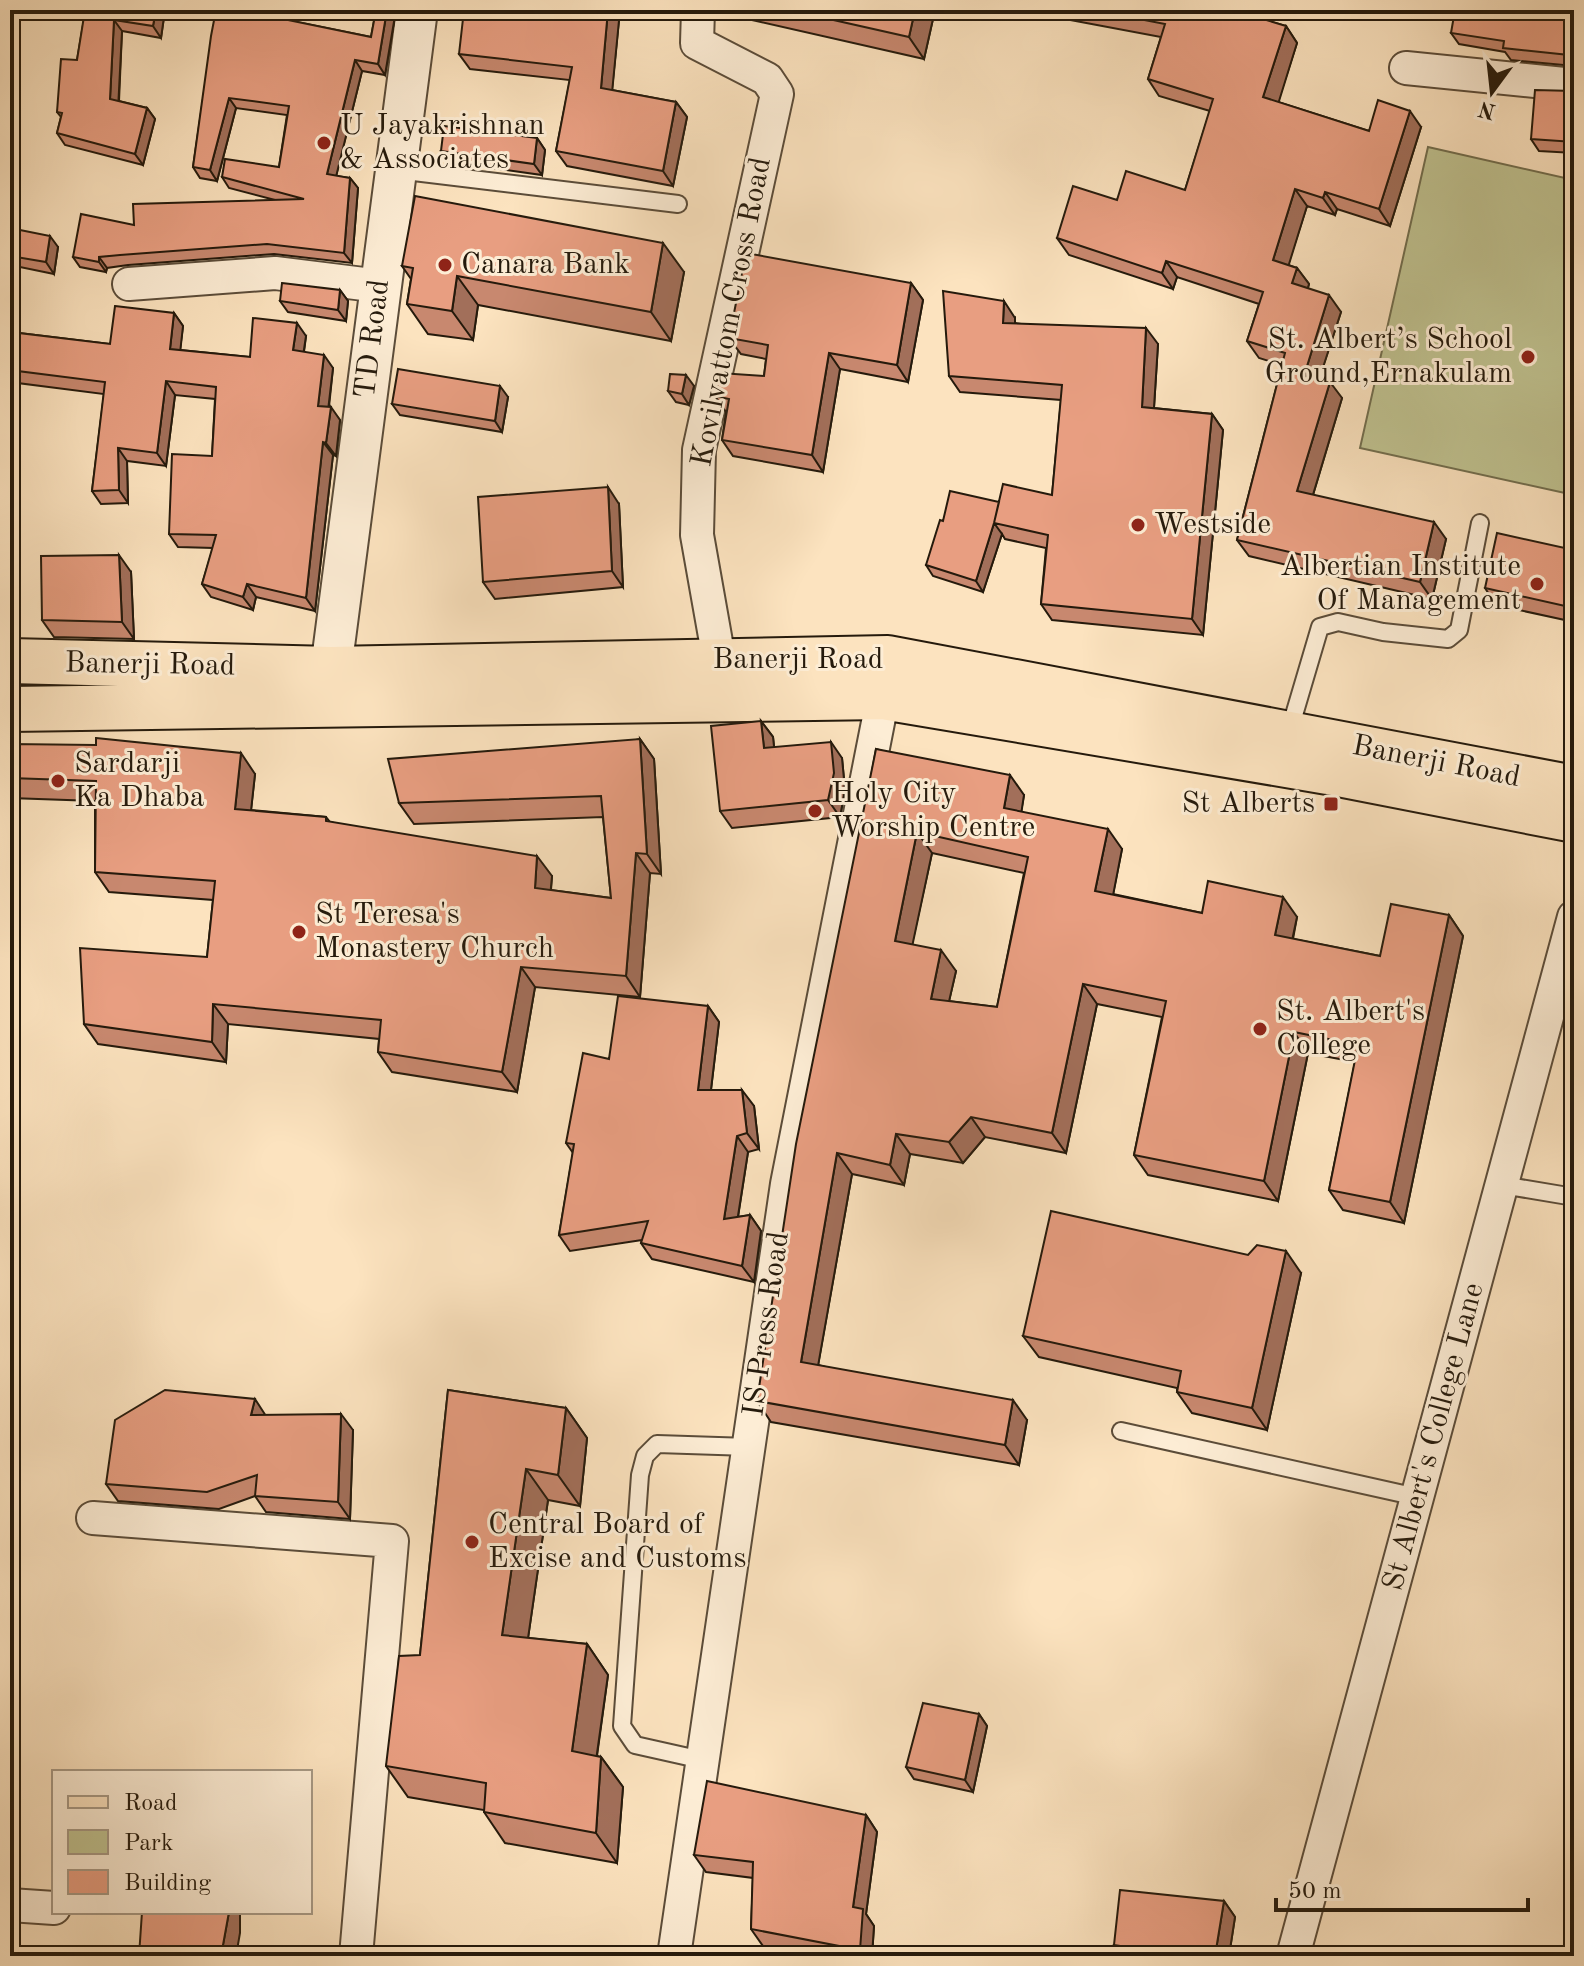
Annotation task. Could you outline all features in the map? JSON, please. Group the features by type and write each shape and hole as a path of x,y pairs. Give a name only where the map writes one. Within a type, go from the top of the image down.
{"main road":[{"name":"Banerji Road","path":"10,709 719,659 888,658 1285,749 1574,820"},
{"name":"Banerji Road","path":"10,661 332,686 883,697 1574,788"}],"street":[{"name":"TD Road","path":"332,686 417,10"},
{"name":"Kovilvattom Cross Road","path":"698,10 697,43 767,79 777,94 699,450 697,535 719,659"},
{"path":"1406,68 1574,85"},
{"path":"129,284 275,273 380,286"},
{"name":"IS Press Road","path":"674,1956 787,1184 883,697"},
{"name":"St Albert's College Lane","path":"1293,1956 1574,917"},
{"path":"93,1518 392,1541 356,1956"},
{"path":"10,1905 52,1908"}],"lane":[{"path":"395,169 678,204"},
{"path":"1285,749 1320,627 1338,622 1383,632 1448,639 1459,630 1480,523"},
{"path":"1502,1185 1574,1197"},
{"path":"1121,1431 1417,1497"},
{"path":"702,1760 635,1745 622,1726 640,1475 645,1456 657,1444 749,1447"}],"green space":[{"path":"1428,147 1574,180 1574,495 1360,448"}],"building":[{"path":"85,10 156,10 153,26 114,20 110,99 147,108 135,154 57,133 62,113 57,112 61,59 77,60"},
{"path":"216,10 285,10 283,19 371,37 376,10 387,10 378,64 355,60 327,174 350,178 344,253 267,244 99,257 99,262 73,257 81,214 134,225 133,204 304,199 222,177 225,159 279,167 289,106 229,98 210,170 193,167"},
{"path":"464,10 608,10 601,88 676,102 663,171 556,151 572,67 459,54"},
{"path":"789,10 915,10 909,37"},
{"path":"1093,10 1233,10 1286,26 1263,97 1369,131 1378,100 1410,111 1379,209 1325,192 1323,198 1295,189 1273,260 1297,268 1292,283 1329,295 1304,376 1330,382 1297,491 1434,522 1420,582 1237,540 1285,353 1247,341 1263,292 1166,261 1162,273 1057,238 1073,186 1117,200 1126,171 1185,190 1213,99 1148,79 1165,24"},
{"path":"1455,10 1574,10 1574,59 1569,55 1503,48 1504,41 1451,33"},
{"path":"1535,90 1574,91 1574,142 1531,139"},
{"path":"444,126 537,138 534,164 441,151"},
{"path":"415,196 663,243 651,312 457,276 452,311 407,304 413,268 402,266"},
{"path":"10,228 50,236 46,262 10,256"},
{"path":"746,253 911,283 897,365 829,353 812,455 722,440 729,399 715,396 720,373 764,376 768,345 729,338"},
{"path":"282,283 340,290 338,310 280,301"},
{"path":"943,291 1004,301 1003,323 1146,328 1142,407 1212,414 1192,619 1041,604 1048,535 994,523 1003,484 1052,495 1062,385 949,376"},
{"path":"115,306 174,313 170,349 250,357 253,318 297,323 293,350 324,355 318,406 331,407 326,443 323,442 306,598 247,584 243,597 202,584 216,535 169,534 172,454 212,456 216,387 166,381 157,453 118,448 119,490 92,491 105,382 10,370 10,332 110,344"},
{"path":"398,369 500,386 495,421 392,404"},
{"path":"670,374 686,375 682,394 668,391"},
{"path":"608,487 612,571 483,582 478,497"},
{"path":"950,491 999,502 976,581 926,565 940,520 943,521"},
{"name":"Albertian Institute Of Management","path":"1497,533 1574,550 1574,608 1485,588"},
{"path":"119,555 122,622 42,620 41,556"},
{"path":"761,721 764,748 831,742 834,773 828,800 720,811 711,726"},
{"path":"96,738 241,753 235,809 326,817 326,821 537,856 535,888 611,898 601,796 399,803 388,759 640,739 647,854 636,853 626,976 521,967 502,1072 378,1052 381,1020 213,1004 212,1042 84,1024 80,948 207,957 215,881 95,872 96,781 10,778 10,744 96,745"},
{"path":"876,749 1010,775 1004,808 1108,829 1095,891 1202,913 1208,881 1283,897 1275,935 1380,956 1391,904 1449,915 1390,1202 1329,1190 1358,1045 1294,1032 1264,1181 1134,1155 1166,1001 1083,984 1052,1133 971,1117 949,1142 896,1134 890,1165 837,1153 801,1362 1013,1400 1005,1445 757,1401 796,1144","holes":["917,832 1028,857 997,1007 931,999 941,950 895,941"]},
{"path":"618,996 708,1006 698,1090 742,1090 747,1133 737,1136 724,1219 750,1215 742,1266 641,1243 648,1221 559,1235 574,1144 566,1143 583,1053 609,1059"},
{"path":"1051,1211 1248,1255 1257,1245 1286,1251 1252,1408 1177,1392 1181,1371 1023,1336"},
{"path":"165,1390 255,1399 251,1415 341,1414 338,1502 255,1496 257,1475 207,1492 106,1484 115,1420"},
{"path":"448,1390 566,1408 558,1475 526,1469 502,1635 587,1644 572,1751 601,1757 596,1833 484,1812 486,1783 386,1766 399,1656 420,1655"},
{"path":"923,1703 979,1714 965,1780 906,1767"},
{"path":"707,1781 866,1815 853,1907 863,1909 860,1950 751,1929 753,1862 694,1855"},
{"path":"1120,1890 1224,1901 1215,1956 1182,1956 1114,1945"},
{"path":"142,1914 229,1914 221,1956 139,1956"}],"place":[{"name":"U Jayakrishnan & Associates","path":"324,143"},
{"name":"Canara Bank","path":"445,265"},
{"name":"St. Albert’s School Ground,Ernakulam","path":"1528,357"},
{"name":"Westside","path":"1138,525"},
{"name":"Albertian Institute Of Management","path":"1537,584"},
{"name":"Sardarji Ka Dhaba","path":"58,781"},
{"name":"St Alberts","path":"1331,804"},
{"name":"Holy City Worship Centre","path":"815,811"},
{"name":"St Teresa's Monastery Church","path":"299,932"},
{"name":"St. Albert's College","path":"1260,1029"},
{"name":"Central Board of Excise and Customs","path":"472,1542"}]}
